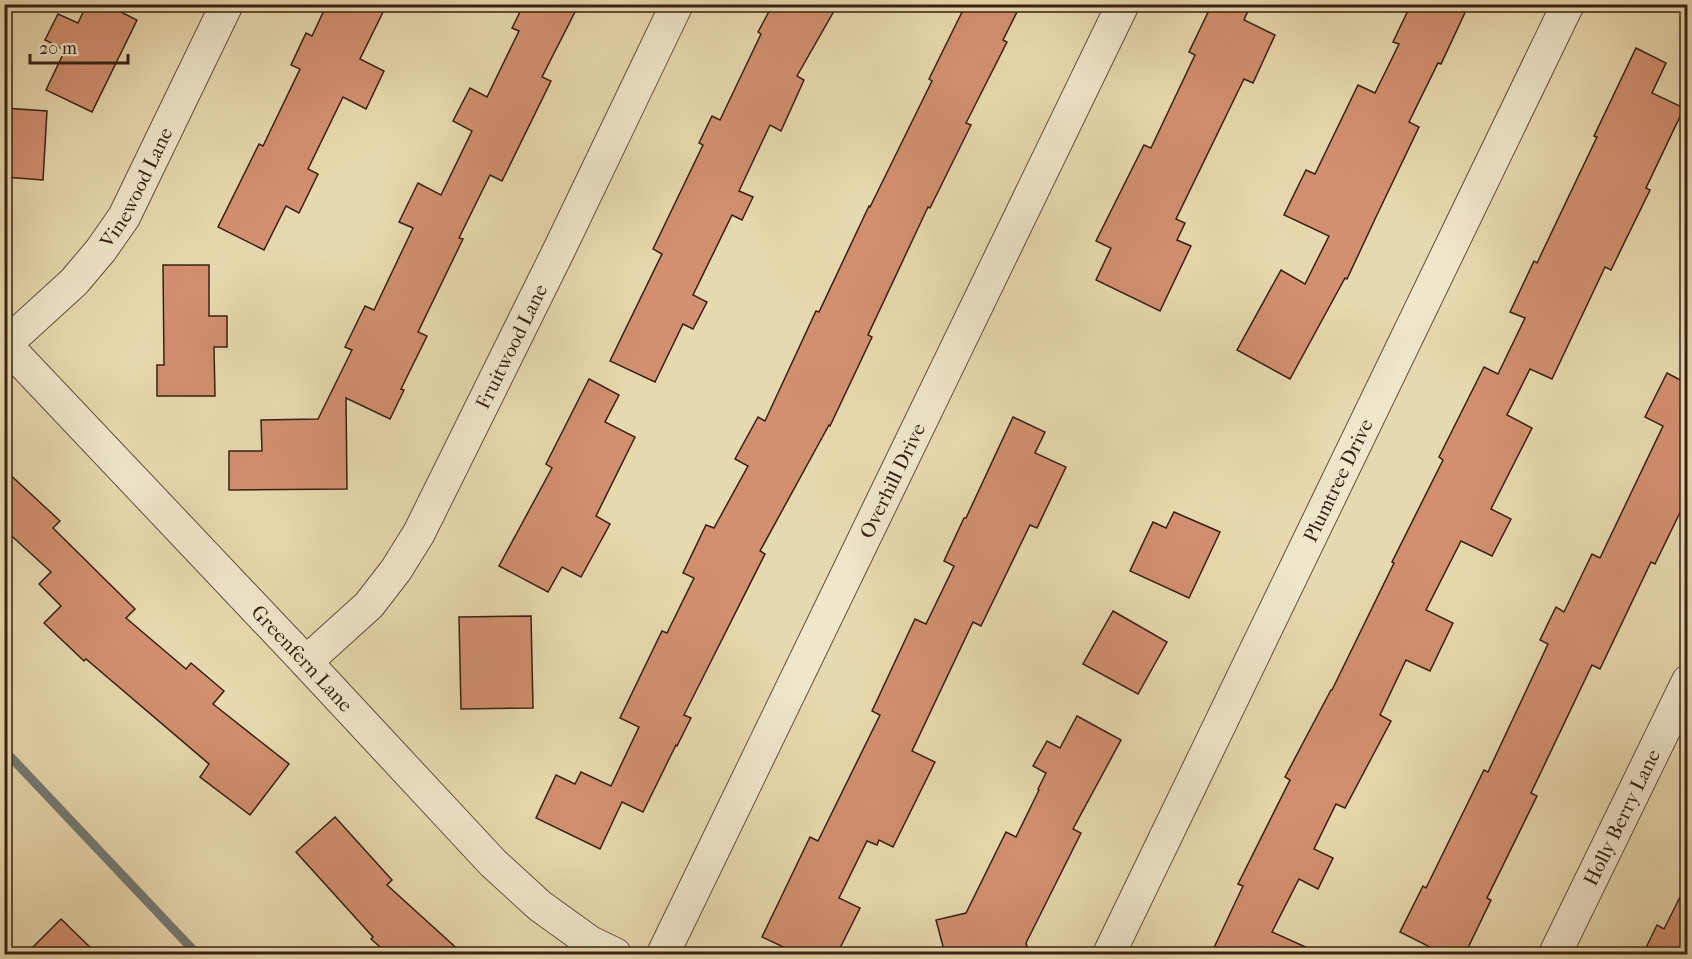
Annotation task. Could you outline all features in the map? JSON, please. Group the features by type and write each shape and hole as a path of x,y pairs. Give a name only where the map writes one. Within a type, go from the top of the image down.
{"street":[{"name":"Vinewood Lane","path":"5,343 74,282 101,250 123,217 227,4"},
{"name":"Fruitwood Lane","path":"306,662 369,605 396,570 419,533 677,4"},
{"name":"Overhill Drive","path":"663,954 1123,4"},
{"name":"Plumtree Drive","path":"1109,954 1568,4"},
{"name":"Greenfern Lane","path":"5,343 493,862 540,906 590,942 615,954"},
{"name":"Holly Berry Lane","path":"1555,954 1688,681"}],"building":[{"path":"87,4 105,4 137,20 92,112 46,90 65,50 45,40 58,14 78,23"},
{"path":"327,4 387,4 360,59 384,71 366,109 343,97 308,169 318,174 299,213 286,206 264,250 218,227 259,144 263,146 300,69 291,65 306,33 312,36"},
{"path":"524,4 579,4 542,77 551,81 502,181 490,175 459,238 463,239 418,332 427,336 401,389 404,390 390,419 346,398 347,489 229,490 229,451 262,451 261,420 318,419 352,350 345,347 365,306 374,310 413,228 399,222 418,183 441,195 472,131 453,121 470,88 487,97 519,31 512,28"},
{"path":"773,4 838,4 797,76 804,80 781,131 770,125 739,191 753,197 742,220 732,215 693,295 707,302 693,329 683,324 655,382 610,361 662,254 653,249 703,145 699,143 712,116 720,120 761,34 758,32"},
{"path":"966,4 1021,4 1003,40 1007,42 966,123 971,125 930,208 928,207 868,335 872,337 830,426 760,551 765,554 684,715 691,718 643,812 622,802 600,849 536,818 556,775 575,784 581,772 611,786 639,727 620,718 662,631 667,633 694,578 683,573 706,525 714,528 748,466 735,459 758,417 765,421 816,311 819,312 932,81 929,79"},
{"path":"1212,4 1251,4 1244,20 1275,35 1253,83 1244,79 1176,219 1185,223 1177,240 1191,246 1160,311 1096,280 1111,248 1096,241 1144,145 1151,148 1195,55 1189,52"},
{"path":"1411,4 1469,4 1441,64 1438,63 1409,122 1419,127 1347,279 1345,278 1290,379 1237,350 1281,270 1305,284 1329,236 1284,215 1306,170 1315,174 1358,85 1375,93 1399,44 1393,42"},
{"path":"1636,48 1666,63 1652,93 1684,108 1646,188 1650,190 1611,270 1605,267 1552,379 1530,369 1507,415 1532,428 1491,509 1511,519 1492,556 1461,541 1426,610 1453,623 1430,671 1406,660 1380,715 1391,721 1345,808 1336,804 1314,849 1333,858 1318,889 1299,879 1272,932 1321,954 1211,954 1243,886 1238,884 1290,780 1285,777 1332,690 1394,563 1392,562 1443,460 1439,457 1484,367 1498,374 1525,318 1510,312 1534,261 1537,263"},
{"path":"4,108 47,111 43,180 4,177"},
{"path":"163,265 209,265 209,316 227,316 227,347 214,347 215,396 157,396 157,365 164,365"},
{"path":"1667,373 1684,382 1688,374 1688,496 1655,564 1651,562 1600,669 1592,665 1531,793 1537,796 1487,898 1491,900 1465,954 1427,954 1430,947 1400,932 1423,886 1426,888 1484,770 1488,772 1548,644 1540,640 1556,607 1564,612 1592,554 1600,558 1663,426 1645,417"},
{"path":"589,379 619,395 605,422 635,437 596,516 610,524 581,577 562,567 548,592 499,566 552,468 546,464"},
{"path":"1013,417 1045,432 1035,453 1066,467 1037,528 1030,525 981,626 973,622 912,751 935,762 893,847 879,840 877,845 867,841 839,898 860,908 837,954 798,954 762,937 810,837 818,841 880,715 872,711 915,619 926,624 954,566 944,561"},
{"path":"4,469 60,521 53,528 135,609 126,618 186,669 191,663 224,691 213,704 289,764 250,815 200,777 209,764 86,659 84,661 44,623 61,606 39,584 51,572 4,529"},
{"path":"1174,512 1220,532 1189,598 1130,571 1153,522 1166,528"},
{"path":"1113,611 1167,642 1138,694 1083,664"},
{"path":"531,616 533,708 461,709 459,617"},
{"path":"1077,716 1121,740 1073,829 1081,833 1026,943 1029,954 945,954 936,920 966,913 1006,832 1016,837 1039,790 1046,773 1033,766 1047,741 1060,748"},
{"path":"335,817 392,880 387,885 463,954 388,954 371,939 373,937 296,852"},
{"path":"1688,881 1688,954 1643,954 1657,925 1664,929"},
{"path":"61,919 97,954 26,954"}],"waterway":[{"path":"4,750 197,954"}]}
